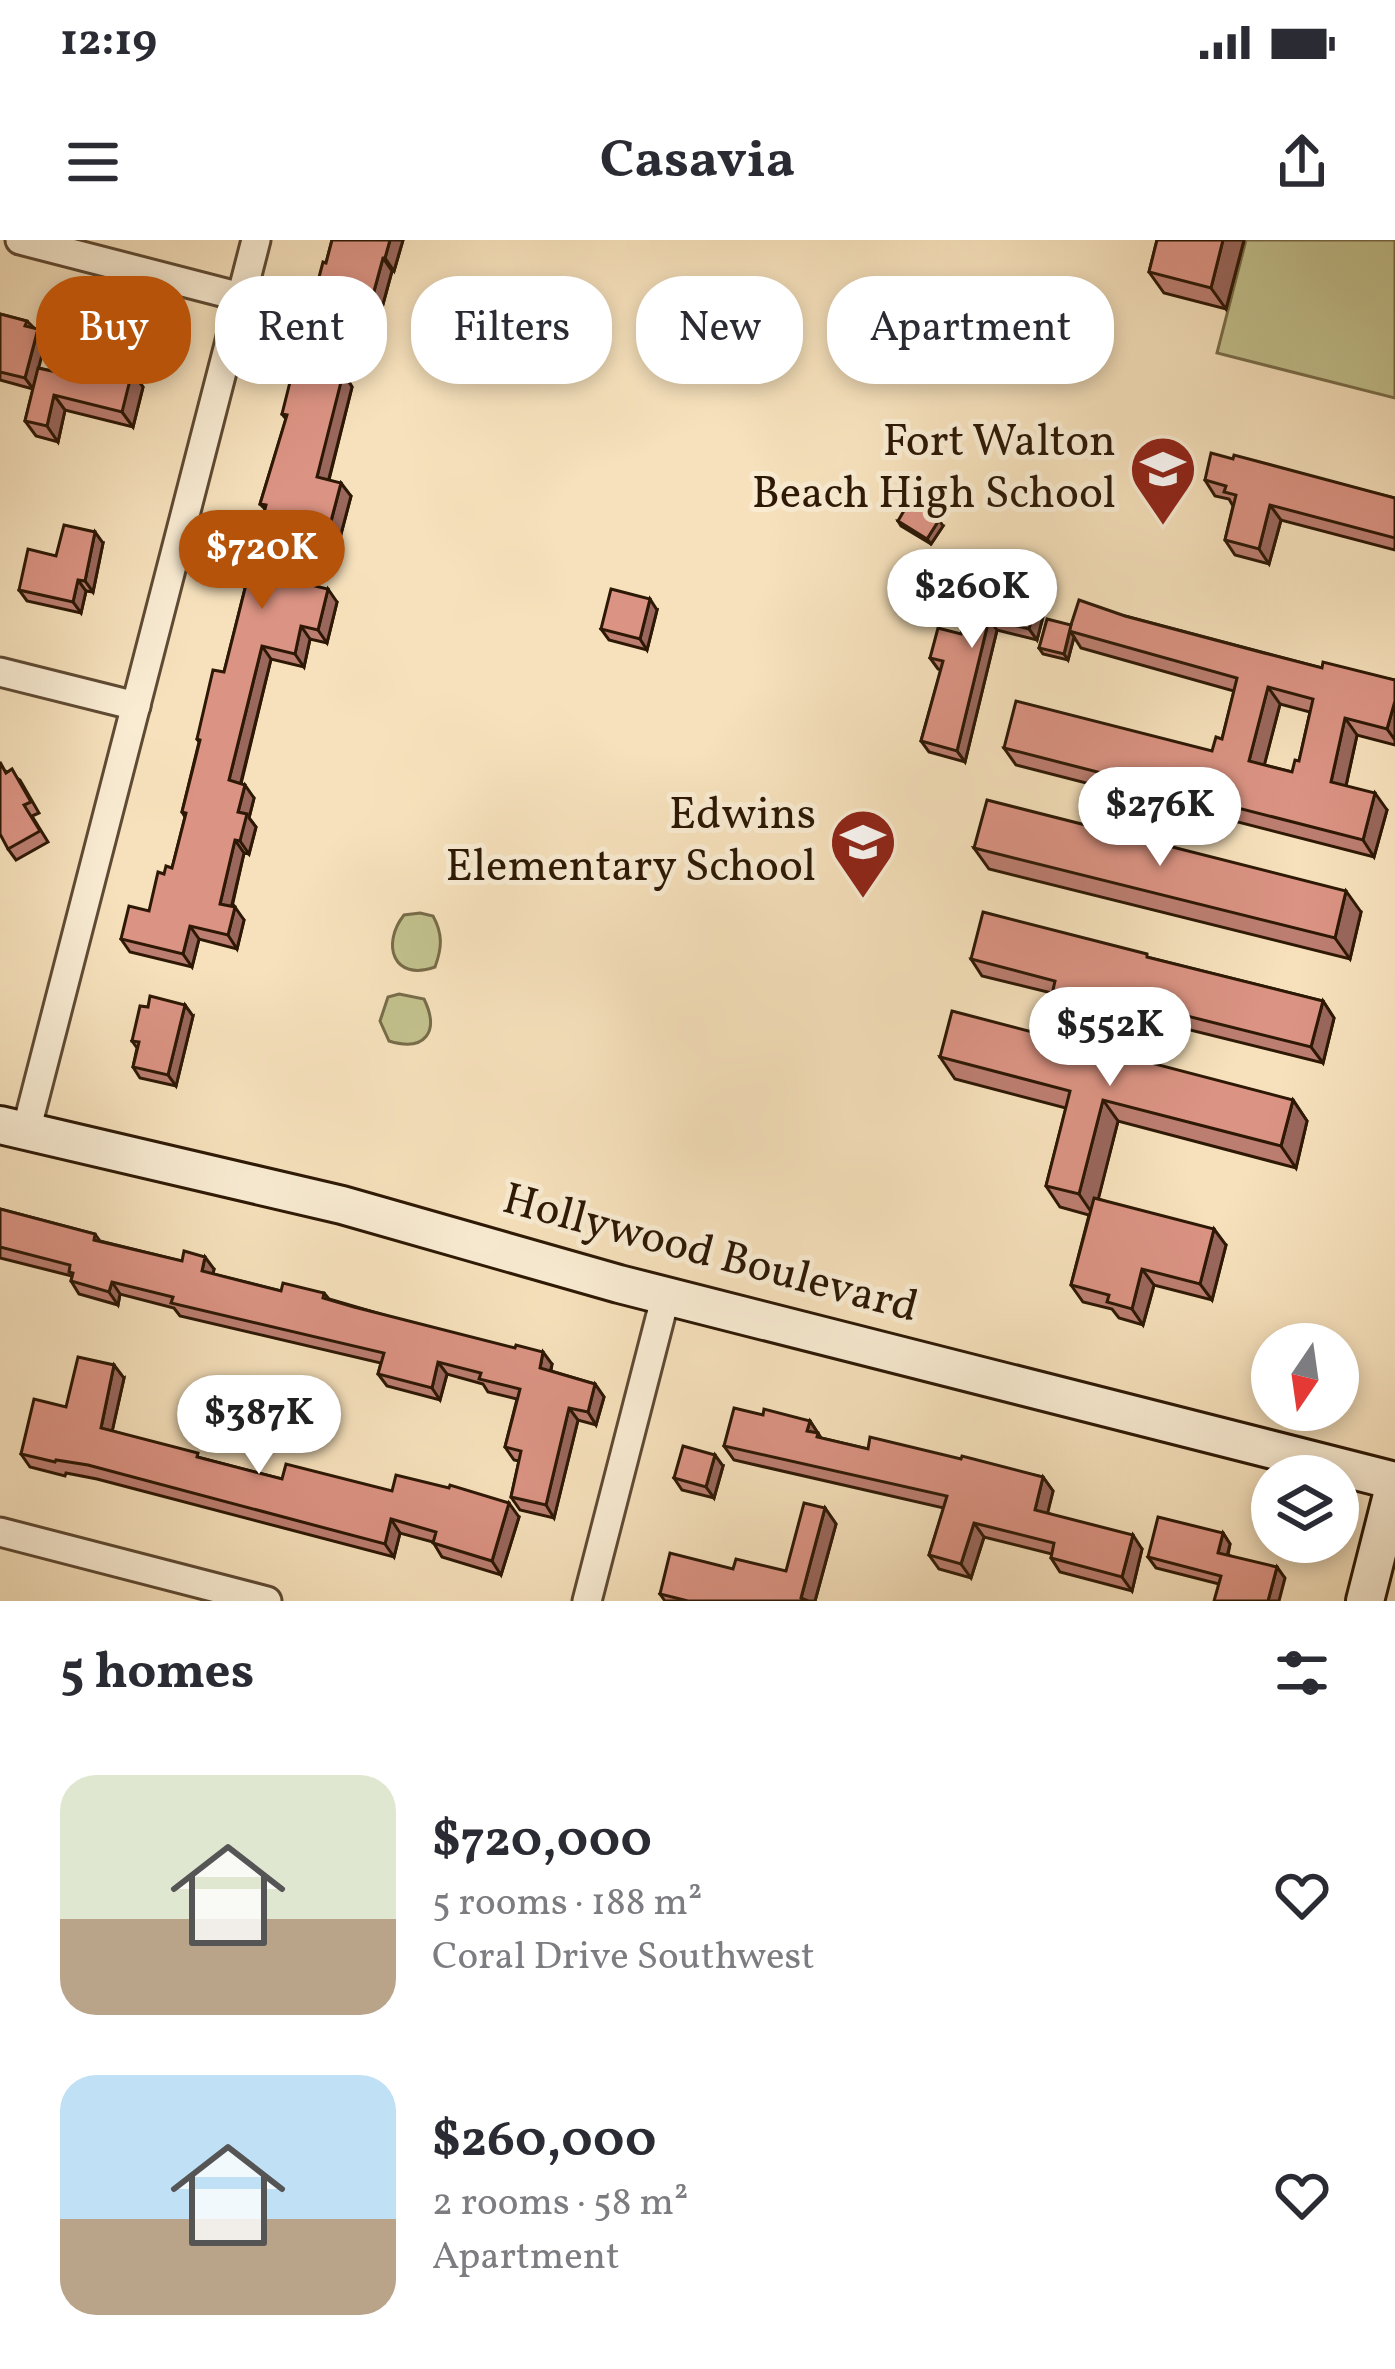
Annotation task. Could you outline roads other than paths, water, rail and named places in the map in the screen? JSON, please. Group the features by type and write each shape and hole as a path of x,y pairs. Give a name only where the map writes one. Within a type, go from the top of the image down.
{"street":[{"path":"20,240 215,290"},
{"path":"247,276 256,240"},
{"path":"13,1128 136,706 219,384"},
{"path":"0,672 136,706"},
{"name":"Hollywood Boulevard","path":"13,1128 342,1205 666,1295 1395,1482"},
{"path":"587,1601 666,1295"},
{"path":"1365,1601 1395,1482"},
{"path":"0,1532 268,1601"}],"place":[{"name":"Fort Walton Beach High School","path":"1163,528"},
{"name":"Edwins Elementary School","path":"863,901"}]}
